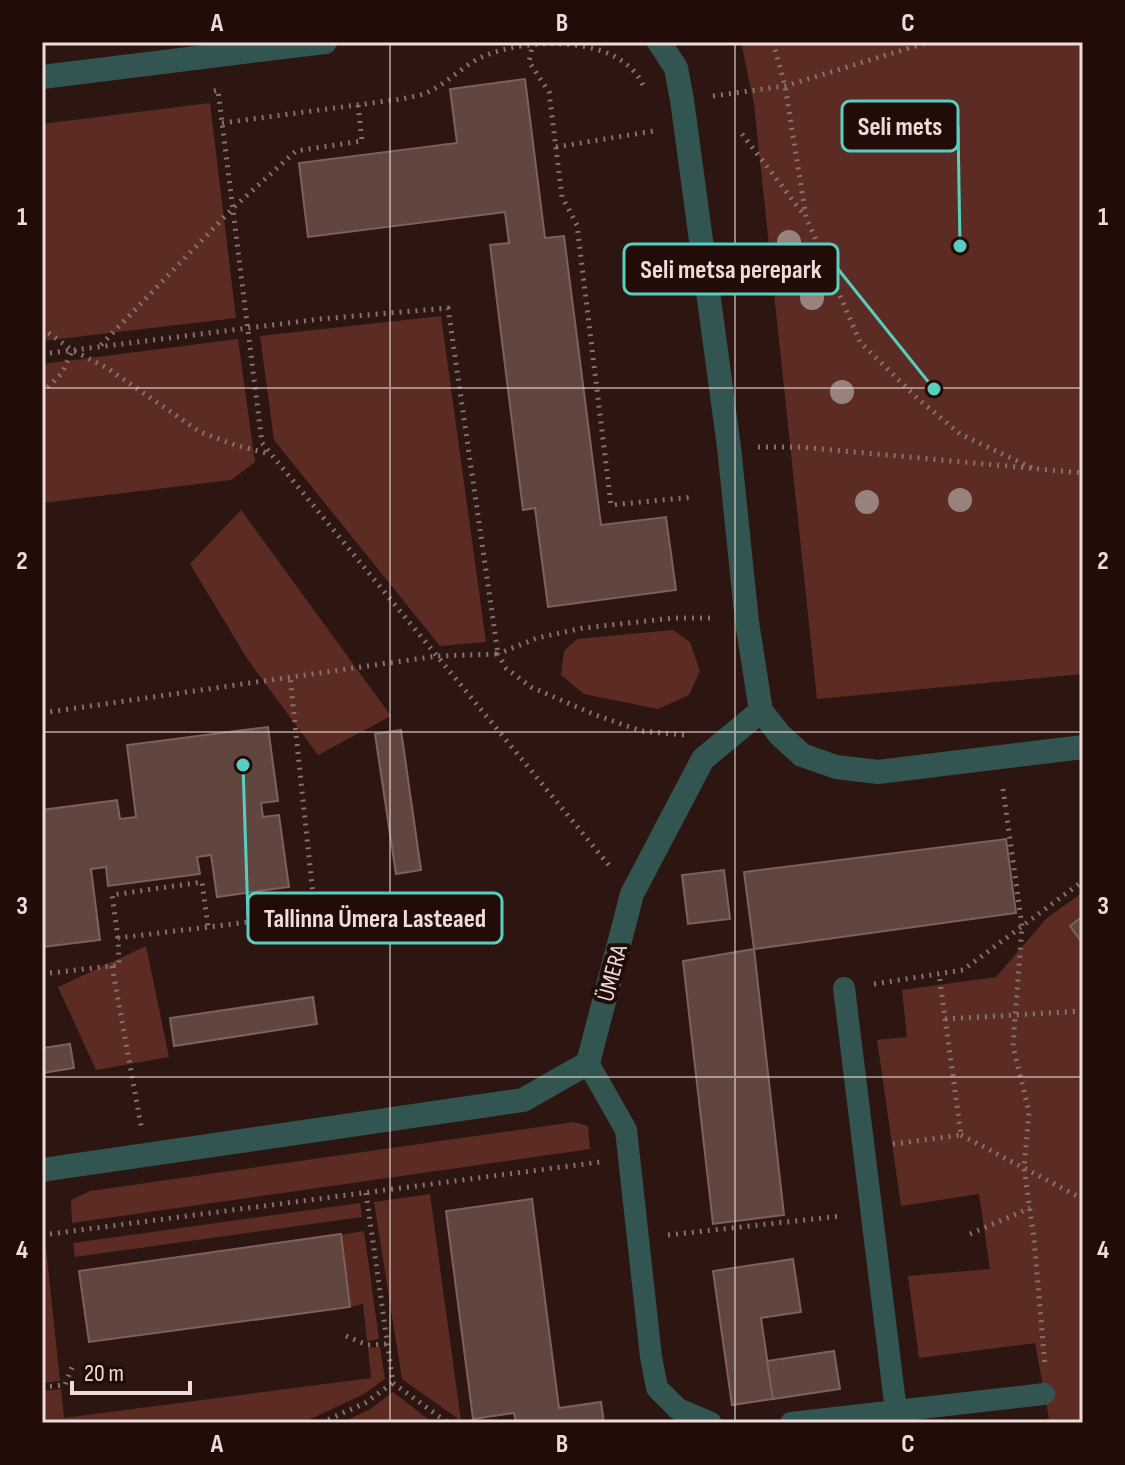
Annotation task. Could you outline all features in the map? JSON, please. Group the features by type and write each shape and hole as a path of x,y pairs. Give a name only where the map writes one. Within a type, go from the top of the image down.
{"street":[{"path":"42,77 325,42"},
{"path":"659,42 676,68 680,89 761,711 780,735 802,755 836,767 878,772 1083,747"},
{"name":"ÜMERA","path":"588,1063 632,894 703,759 761,711"},
{"path":"42,1170 523,1100 588,1063"}],"lane":[{"path":"844,988 896,1411"},
{"path":"588,1063 626,1130 657,1388 678,1409 711,1423"},
{"path":"791,1423 1044,1394"}],"path":[{"path":"773,42 785,86 806,217 860,342 916,397 960,434 1032,468"},
{"path":"704,97 785,86 929,42"},
{"path":"533,44 529,62 549,92 562,197 577,225 611,505 694,497"},
{"path":"222,123 427,93 485,56 533,44 576,44 609,53 628,66 642,81 646,92"},
{"path":"218,90 262,443 632,894"},
{"path":"99,347 233,208 296,151 362,141 358,105"},
{"path":"556,147 654,131"},
{"path":"742,134 806,217"},
{"path":"42,354 320,319 448,308 498,654 506,668 531,687 581,709 641,731 684,735"},
{"path":"42,328 200,432 272,455"},
{"path":"42,393 62,373 72,350"},
{"path":"729,447 782,446 1083,473"},
{"path":"42,713 437,656 498,654 537,638 583,628 674,618 707,617 747,622"},
{"path":"118,938 315,914 290,677"},
{"path":"998,757 1022,926 1013,1046 1029,1112 1024,1168 1045,1365 1044,1394"},
{"path":"844,988 963,970 1083,881"},
{"path":"42,974 119,965 112,895 202,882 208,927"},
{"path":"112,966 146,1155"},
{"path":"939,974 961,1135"},
{"path":"945,1019 1083,1011"},
{"path":"864,1148 961,1135 1083,1199"},
{"path":"42,1235 629,1158"},
{"path":"366,1193 393,1383 448,1423"},
{"path":"970,1234 1030,1208"},
{"path":"639,1238 871,1212"},
{"path":"346,1336 367,1345 388,1344"},
{"path":"42,1387 65,1385 72,1367"},
{"path":"321,1423 365,1403 393,1383"}],"shaded area":[{"path":"741,42 1083,42 1083,674 817,699 754,104"},
{"path":"210,103 236,318 42,341 42,124"},
{"path":"441,316 486,642 440,646 274,440 260,336"},
{"path":"238,339 255,462 231,480 42,503 42,364"},
{"path":"241,510 391,716 318,755 248,660 190,564"},
{"path":"673,630 690,642 700,671 689,695 658,709 584,694 561,675 564,651 577,639"},
{"path":"1083,892 1083,916 1070,926 1083,944 1083,1423 1037,1423 1049,1418 1035,1343 919,1358 908,1276 990,1269 979,1194 901,1206 877,1040 907,1037 902,990 996,977 1047,918"},
{"path":"146,946 169,1057 96,1070 58,987"},
{"path":"574,1122 588,1126 590,1149 72,1223 71,1200 90,1191"},
{"path":"430,1194 461,1421 402,1379 374,1202"},
{"path":"360,1203 362,1217 75,1257 73,1243"},
{"path":"364,1231 379,1339 367,1341 363,1304 350,1307 341,1235"},
{"path":"46,1248 60,1381 42,1383 42,1249"},
{"path":"380,1347 385,1379 364,1394 302,1423 42,1423 42,1391 61,1389 64,1418 371,1378 368,1348"},
{"path":"393,1392 433,1423 340,1423 369,1410"}],"building":[{"path":"525,79 545,238 564,236 601,525 666,517 676,590 548,607 535,508 523,510 490,245 509,243 505,212 308,237 299,163 457,143 450,89"},
{"path":"268,727 278,801 261,803 263,817 279,815 289,887 217,897 211,855 197,857 200,874 108,886 106,867 91,869 100,940 42,947 42,810 117,800 120,819 136,817 127,745"},
{"path":"401,730 421,870 396,874 375,734"},
{"path":"1006,839 1016,913 754,949 744,872"},
{"path":"724,870 730,919 688,924 682,875"},
{"path":"1083,916 1083,944 1070,926"},
{"path":"754,949 784,1215 713,1224 683,961"},
{"path":"313,997 317,1024 174,1046 170,1018"},
{"path":"70,1044 74,1068 42,1073 42,1048"},
{"path":"532,1199 559,1408 601,1402 604,1423 516,1423 514,1413 473,1419 446,1211"},
{"path":"341,1234 350,1307 89,1342 79,1271"},
{"path":"793,1259 801,1312 761,1318 773,1399 732,1405 713,1271"},
{"path":"834,1351 840,1389 773,1399 767,1361"}],"place":[{"name":"Seli mets","path":"960,246"},
{"name":"Seli metsa perepark","path":"934,389"},
{"name":"Tallinna Ümera Lasteaed","path":"243,765"}]}
